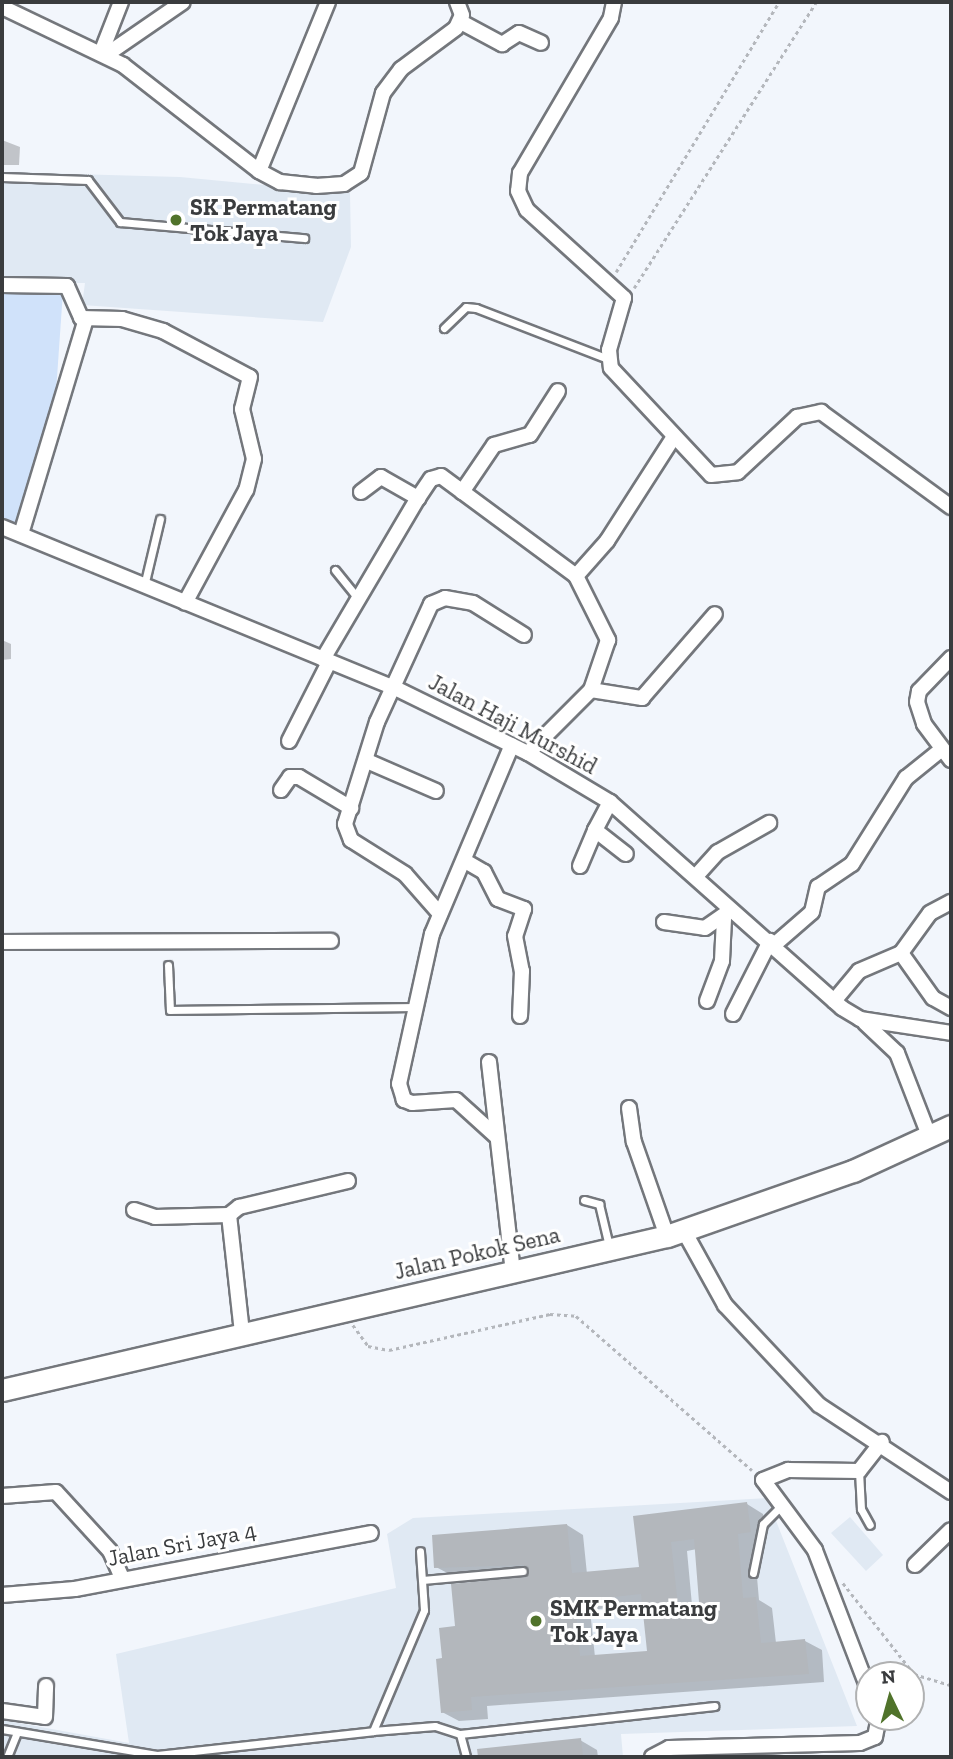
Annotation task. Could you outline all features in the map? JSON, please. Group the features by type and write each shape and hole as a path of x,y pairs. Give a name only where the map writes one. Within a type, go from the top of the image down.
{"main road":[{"name":"Jalan Pokok Sena","path":"6,1387 513,1273 675,1233 945,1132"}],"street":[{"path":"104,54 121,2"},
{"path":"104,54 183,2"},
{"path":"259,171 328,2"},
{"path":"457,2 461,22"},
{"path":"614,2 611,18 520,173 518,191 527,210 624,298 608,359 619,380 669,444 711,474 728,477 797,417 821,412 951,507"},
{"path":"2,8 104,54 259,171 293,184 354,180 366,162 383,93 401,69 461,22"},
{"path":"461,22 502,44 519,33 541,43"},
{"path":"2,285 67,286 73,311 86,318 122,318 163,331 250,377 242,409 254,459 246,490 185,603"},
{"path":"21,534 86,318"},
{"path":"462,492 494,445 530,435 558,391"},
{"path":"576,576 669,444"},
{"path":"289,741 326,661 418,498 438,476 576,576 610,648 592,690 528,753"},
{"path":"360,492 380,477 418,498"},
{"name":"Jalan Haji Murshid","path":"2,527 143,587 393,687 528,753 610,802 697,875 728,913 772,943 834,1001 860,1019 948,1031"},
{"path":"440,914 405,874 351,840 344,830 393,687 438,599 473,603 524,635"},
{"path":"592,690 642,698 715,614"},
{"path":"733,1014 772,943 812,912 818,887 852,864 906,778 947,755 917,702 919,691 951,658"},
{"path":"496,1137 456,1100 404,1100 399,1084 413,1007 440,914 465,861 512,746"},
{"path":"367,761 436,791"},
{"path":"281,790 290,777 299,776 351,808"},
{"path":"580,866 610,802"},
{"path":"697,875 718,852 769,823"},
{"path":"595,830 626,854"},
{"path":"465,861 484,872 498,899 524,909 515,936 522,971 520,1016"},
{"path":"834,1001 859,971 901,953 930,913 951,902"},
{"path":"664,922 688,930 728,913"},
{"path":"707,1001 722,961 728,913"},
{"path":"2,942 331,941"},
{"path":"901,953 933,998 951,1010 948,1031"},
{"path":"860,1019 897,1053 945,1132"},
{"path":"489,1062 513,1273"},
{"path":"629,1108 634,1142 675,1233 726,1305 819,1405 882,1442 951,1492"},
{"path":"134,1210 155,1217 229,1215 239,1207 348,1181"},
{"path":"229,1215 242,1332"},
{"path":"858,1661 815,1550 763,1480 788,1470 859,1471 882,1442"},
{"path":"2,1496 56,1492 110,1551 122,1578"},
{"path":"915,1565 951,1530"},
{"name":"Jalan Sri Jaya 4","path":"2,1595 122,1578 371,1533"},
{"path":"2,1711 45,1717 46,1686"},
{"path":"652,1757 669,1748 860,1743 875,1737 876,1731"}],"lane":[{"path":"2,177 88,180 120,222 304,238"},
{"path":"444,328 466,307 477,307 608,359"},
{"path":"143,587 160,519"},
{"path":"335,570 362,600"},
{"path":"168,965 170,1010 413,1007"},
{"path":"584,1200 599,1204 610,1250"},
{"path":"859,1471 861,1509 870,1525"},
{"path":"753,1573 763,1524 783,1504"},
{"path":"373,1731 424,1610 420,1551"},
{"path":"423,1580 523,1571"},
{"path":"2,1730 157,1755 435,1726 460,1734 714,1706"},
{"path":"7,1757 17,1732"},
{"path":"460,1734 466,1757"}],"path":[{"path":"609,284 779,2"},
{"path":"624,298 641,281 816,2"},
{"path":"347,1309 368,1346 389,1350 550,1314 576,1316 763,1480"},
{"path":"840,1580 914,1674 951,1685"}],"shaded area":[{"name":"SK Permatang Tok Jaya","path":"2,172 180,177 350,193 351,247 323,322 82,305 85,283 2,283"},
{"path":"63,291 56,392 19,525 2,518 2,293"},
{"name":"SMK Permatang Tok Jaya","path":"767,1498 855,1726 621,1734 623,1757 2,1757 2,1720 129,1743 116,1654 396,1588 387,1534 413,1518"},
{"path":"850,1517 883,1555 866,1571 831,1533"}],"building":[{"path":"747,1502 751,1532 738,1534 743,1598 756,1597 761,1643 805,1639 809,1674 471,1697 472,1710 441,1713 436,1659 442,1658 439,1628 455,1626 451,1584 524,1577 529,1571 523,1565 434,1568 432,1535 567,1524 572,1573 639,1567 633,1516","holes":["694,1539 699,1602 678,1605 671,1542","641,1594 647,1651 580,1656 575,1601"]},
{"path":"581,1738 583,1757 478,1757 477,1749"}],"place":[{"name":"SK Permatang Tok Jaya","path":"176,220"},
{"name":"SMK Permatang Tok Jaya","path":"536,1621"}]}
